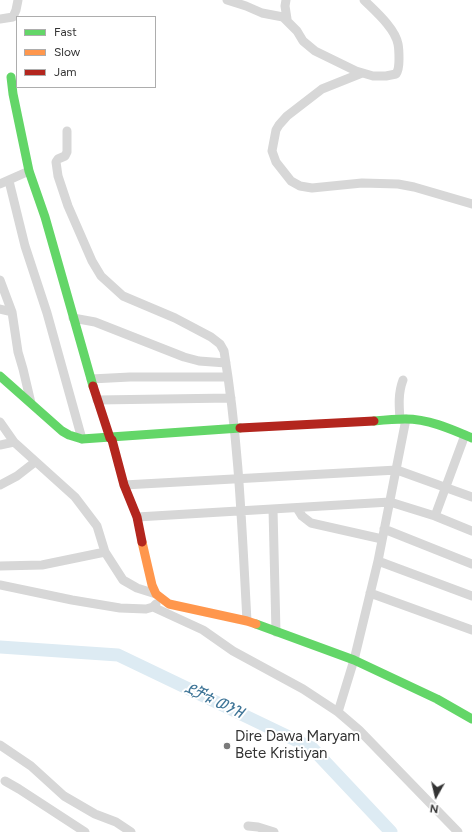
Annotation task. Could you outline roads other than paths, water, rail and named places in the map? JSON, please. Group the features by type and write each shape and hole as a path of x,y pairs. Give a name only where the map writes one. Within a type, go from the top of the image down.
{"street":[{"path":"0,19 13,17 18,0"},
{"path":"227,0 262,13 283,15 297,31 303,41 315,51 362,73 381,76 396,74 398,70 399,58 396,37 383,20 364,0"},
{"path":"283,15 286,0"},
{"path":"362,73 322,89 287,116 279,125 276,130 272,151 276,162 291,181 300,186 312,188 362,183 398,184 414,187 472,204"},
{"path":"11,77 12,94 29,171 45,217 97,400 112,440 124,485 137,517 152,585 159,597"},
{"path":"67,131 67,152 65,156 58,159 56,162 58,176 68,206 89,254 101,276 123,296 175,318 216,340 224,351 235,428 240,479 247,622"},
{"path":"0,184 29,171"},
{"path":"9,181 25,246 47,314 82,439"},
{"path":"0,280 12,312 18,352 25,374 30,403"},
{"path":"0,310 12,312"},
{"path":"73,318 94,322 184,357 198,361 226,363"},
{"path":"0,376 62,430 69,435 82,439 235,428 403,419 420,420 436,424 469,437 435,516"},
{"path":"91,379 130,377 228,377"},
{"path":"338,712 354,660 378,561 397,470 403,419 399,397 404,380"},
{"path":"97,400 231,398"},
{"path":"0,422 14,442 75,497 97,526 105,552 120,576 127,584 159,597 169,604 247,622 354,660 437,699 472,719"},
{"path":"0,445 14,442"},
{"path":"0,485 23,472 35,462"},
{"path":"124,485 397,470 472,497"},
{"path":"137,517 390,502 435,516 472,531"},
{"path":"297,508 302,516 310,523 382,539"},
{"path":"273,509 276,632"},
{"path":"384,529 472,564"},
{"path":"0,566 42,565 105,552"},
{"path":"378,561 472,596"},
{"path":"0,585 120,608 146,609 153,607 203,630 233,651 303,689 338,712 359,730 458,832"},
{"path":"370,593 472,630"},
{"path":"153,607 159,597"},
{"path":"0,745 31,766 64,796 95,814 116,822 131,832"},
{"path":"5,781 85,832"},
{"path":"248,826 258,827 274,832"}],"waterway":[{"name":"ደቻቱ ወንዝ","path":"0,647 118,655 312,748 391,832"}],"place":[{"name":"Dire Dawa Maryam Bete Kristiyan","path":"227,746"}]}
